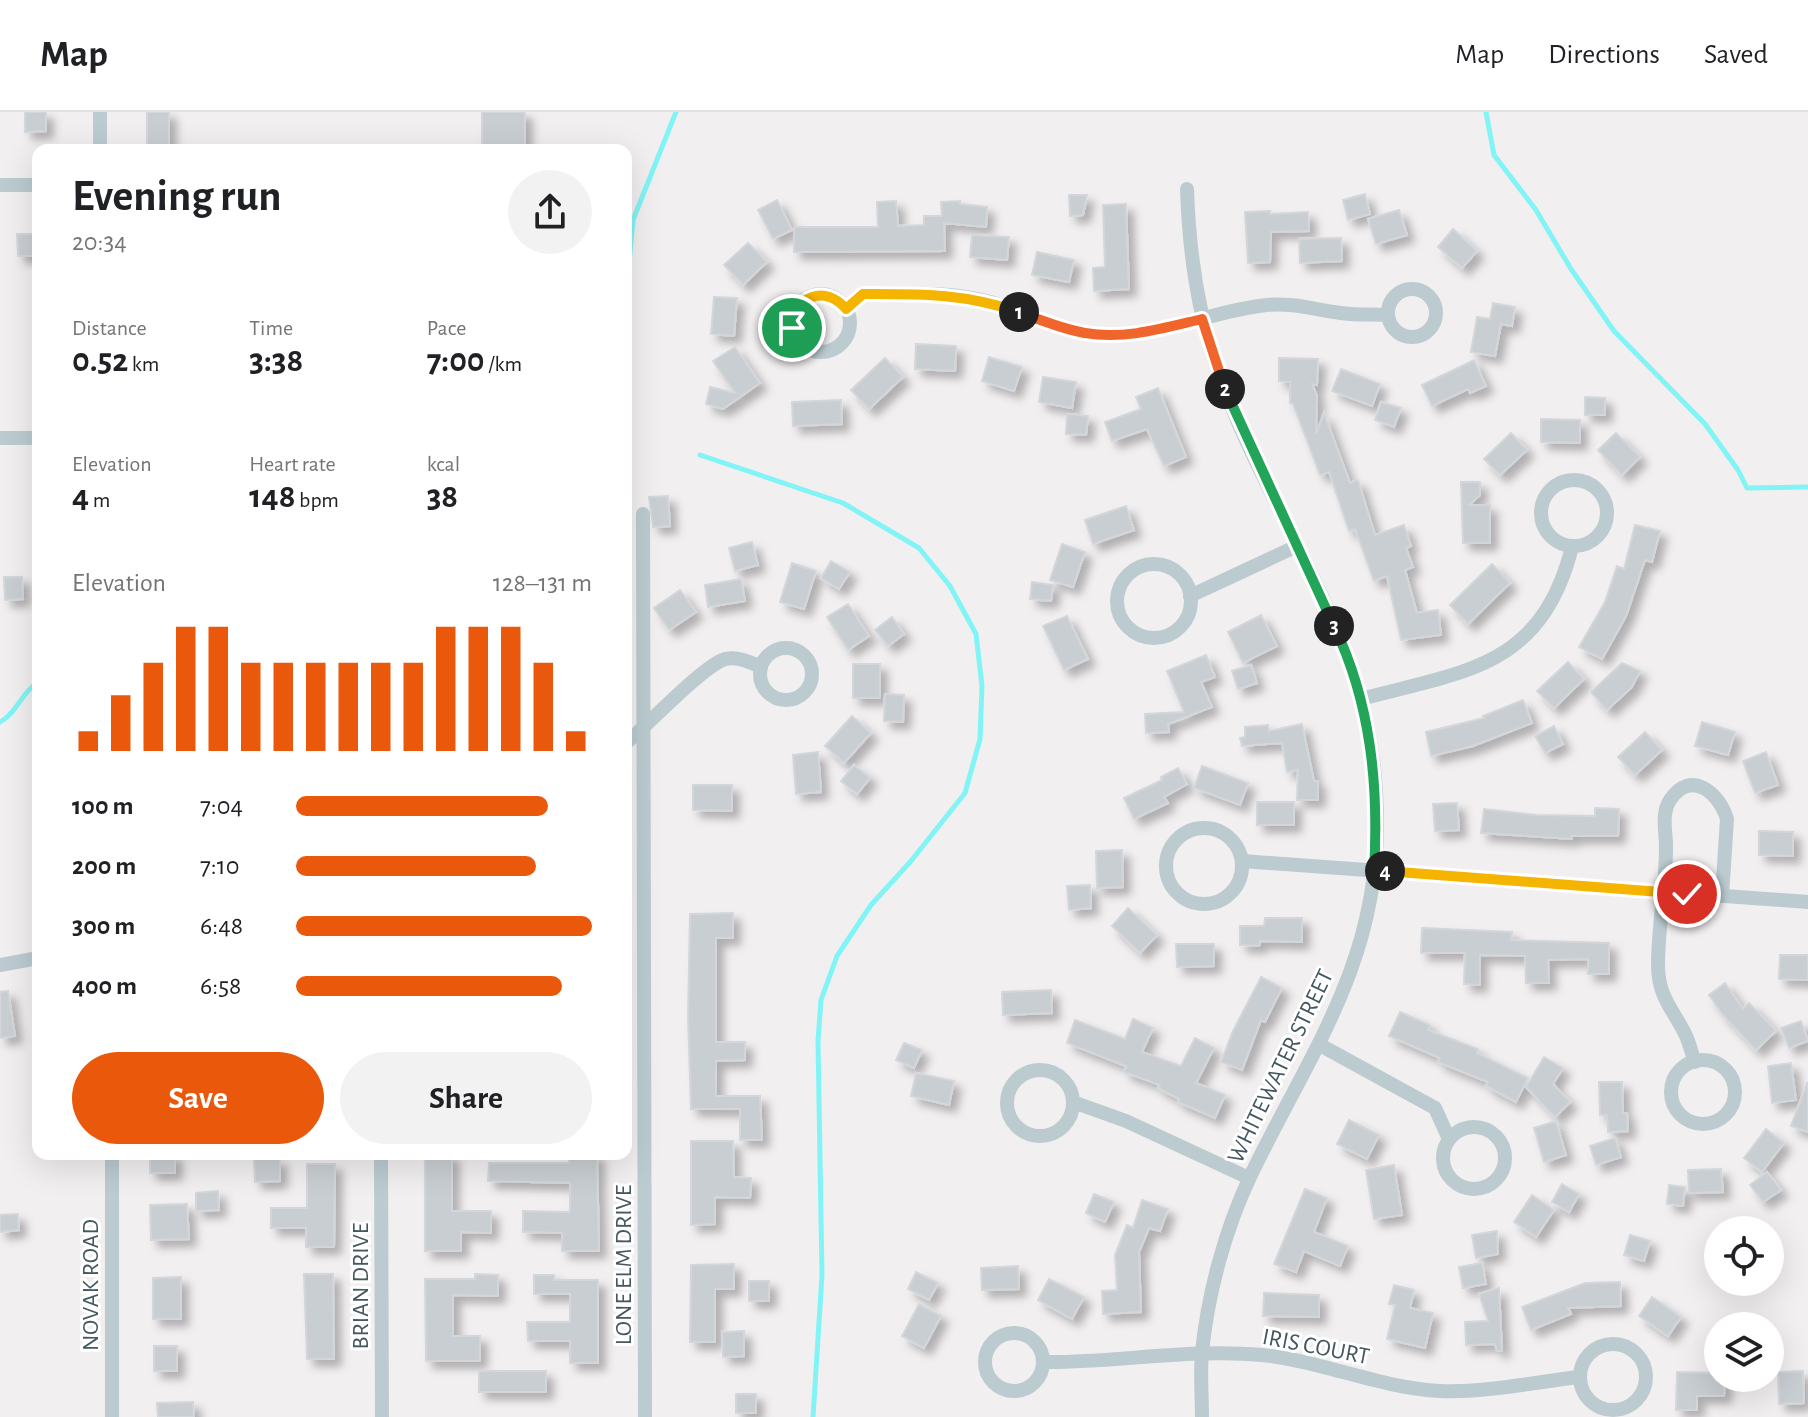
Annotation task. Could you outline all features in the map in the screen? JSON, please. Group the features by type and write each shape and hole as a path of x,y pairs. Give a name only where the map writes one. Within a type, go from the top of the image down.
{"street":[{"path":"100,112 100,144"},
{"path":"0,185 32,185"},
{"name":"WHITEWATER STREET","path":"1187,189 1189,237 1202,319 1217,370 1236,418 1341,640 1361,699 1375,777 1377,826 1374,871 1354,965 1320,1045 1249,1178 1218,1268 1201,1355 1202,1417"},
{"path":"846,309 863,294 963,296 1071,329 1111,335 1139,333 1267,305 1292,304 1349,314 1387,315"},
{"path":"824,295 840,302 846,309 847,336 834,349 816,352 808,349 795,336 792,328 795,310 807,298 824,295"},
{"path":"0,438 32,438"},
{"path":"1581,480 1592,484 1600,492 1608,512 1601,533 1583,545 1572,547 1552,538 1541,519 1541,508 1551,489 1560,483 1581,480"},
{"name":"LONE ELM DRIVE","path":"643,514 645,1417"},
{"path":"1190,596 1297,546"},
{"path":"1361,699 1469,670 1515,646 1547,611 1565,574 1572,547"},
{"path":"1153,564 1174,570 1187,586 1190,596 1187,619 1170,635 1159,638 1148,638 1127,628 1117,607 1120,586 1125,578 1133,570 1153,564"},
{"path":"632,738 711,666 728,658 745,660 761,667"},
{"path":"1695,1062 1686,1035 1669,1010 1661,989 1658,966 1665,893 1667,806 1683,788 1702,786 1718,799 1727,819 1722,896"},
{"path":"1198,828 1222,832 1238,850 1242,861 1236,886 1216,902 1203,904 1179,895 1167,873 1170,849 1176,839 1198,828"},
{"path":"1242,861 1808,902"},
{"path":"0,965 32,959"},
{"path":"1320,1045 1435,1108 1449,1139 1442,1157 1448,1176 1455,1183 1474,1189 1484,1187 1500,1176 1505,1155 1497,1136 1488,1130 1467,1127 1449,1139"},
{"path":"1704,1060 1723,1067 1734,1084 1733,1103 1728,1112 1711,1123 1690,1121 1681,1115 1671,1095 1677,1074 1695,1062 1704,1060"},
{"path":"1073,1102 1066,1122 1049,1135 1038,1136 1018,1128 1008,1110 1010,1090 1015,1081 1032,1071 1051,1072 1066,1084 1073,1102 1126,1121 1249,1178"},
{"name":"NOVAK ROAD","path":"112,1160 112,1417"},
{"name":"BRIAN DRIVE","path":"381,1160 382,1417"},
{"path":"1010,1333 1029,1336 1037,1343 1044,1362 1038,1380 1014,1392 997,1386 990,1379 984,1361 992,1342 1010,1333"},
{"path":"1615,1344 1635,1352 1642,1360 1646,1381 1637,1401 1616,1411 1595,1406 1581,1388 1579,1377 1586,1357 1594,1349 1615,1344"},
{"name":"IRIS COURT","path":"1044,1362 1090,1363 1138,1357 1259,1355 1298,1360 1408,1387 1440,1391 1472,1391 1579,1377"}],"building":[{"path":"25,112 46,112 46,131 25,132"},
{"path":"147,112 169,112 169,144 147,144"},
{"path":"482,112 525,112 525,144 482,144"},
{"path":"1365,194 1370,214 1348,220 1343,200"},
{"path":"1069,195 1087,195 1083,215 1070,216"},
{"path":"777,200 792,230 773,239 758,210"},
{"path":"896,201 898,226 924,225 924,216 942,216 941,202 960,201 960,204 987,207 986,227 944,223 945,251 794,252 794,227 878,227 877,202"},
{"path":"1126,204 1129,289 1094,291 1093,268 1105,267 1103,205"},
{"path":"1399,210 1407,235 1376,244 1368,219"},
{"path":"1270,211 1270,214 1308,212 1309,231 1271,232 1270,262 1248,263 1245,212"},
{"path":"1453,229 1477,251 1462,268 1438,247"},
{"path":"17,234 32,234 32,256 18,256"},
{"path":"972,235 1009,237 1007,260 970,257"},
{"path":"1341,238 1342,261 1300,263 1299,239"},
{"path":"748,243 767,262 743,285 724,265"},
{"path":"1037,252 1074,260 1069,282 1032,275"},
{"path":"714,297 737,298 734,336 711,334"},
{"path":"1493,303 1515,307 1512,326 1501,324 1495,356 1471,352 1477,317 1490,319"},
{"path":"916,344 956,346 955,371 915,369"},
{"path":"735,347 760,383 723,409 706,404 710,387 735,393 713,361"},
{"path":"989,357 1022,367 1014,391 982,381"},
{"path":"885,358 903,377 869,409 851,390"},
{"path":"1279,358 1318,359 1317,385 1312,384 1317,396 1316,434 1324,413 1350,483 1358,480 1375,535 1404,525 1411,546 1406,548 1413,567 1405,570 1417,613 1438,610 1441,635 1401,640 1387,576 1374,581 1355,529 1349,531 1329,472 1320,475 1290,403 1290,382 1279,381"},
{"path":"1474,360 1486,386 1470,393 1468,389 1432,406 1422,385"},
{"path":"1341,369 1380,384 1372,406 1332,391"},
{"path":"1043,377 1076,382 1072,408 1039,402"},
{"path":"1158,388 1186,457 1164,466 1147,429 1112,441 1105,422 1141,409 1136,397"},
{"path":"1585,397 1605,398 1605,415 1585,415"},
{"path":"841,400 842,424 793,426 792,402"},
{"path":"1381,402 1401,408 1394,427 1375,420"},
{"path":"1067,414 1088,416 1086,435 1066,434"},
{"path":"1541,419 1580,420 1580,443 1541,442"},
{"path":"1511,433 1527,450 1500,475 1484,459"},
{"path":"1616,433 1640,457 1622,475 1598,450"},
{"path":"1461,482 1480,482 1480,495 1469,505 1490,505 1490,543 1463,543"},
{"path":"668,496 670,526 653,527 649,497"},
{"path":"1126,506 1134,530 1093,544 1085,520"},
{"path":"1635,525 1660,531 1652,562 1645,560 1626,616 1602,659 1579,647 1605,602 1617,566 1624,569"},
{"path":"752,542 758,565 735,571 729,548"},
{"path":"1062,544 1085,552 1073,587 1050,580"},
{"path":"831,561 850,572 839,589 821,578"},
{"path":"792,563 816,571 804,609 780,602"},
{"path":"1492,564 1510,583 1468,624 1450,605"},
{"path":"4,577 22,577 23,599 5,600"},
{"path":"741,579 745,601 708,607 705,585"},
{"path":"1032,582 1053,585 1051,601 1030,599"},
{"path":"680,590 696,612 669,630 654,608"},
{"path":"848,604 869,636 848,650 827,617"},
{"path":"1261,615 1277,646 1243,663 1228,632"},
{"path":"1067,616 1088,659 1064,670 1043,626"},
{"path":"892,617 904,634 888,646 875,630"},
{"path":"1206,655 1215,677 1201,682 1212,707 1168,724 1169,732 1146,733 1145,714 1184,712 1167,671"},
{"path":"1568,662 1584,679 1554,708 1537,691"},
{"path":"1622,663 1640,671 1632,687 1607,710 1591,692"},
{"path":"853,664 880,664 880,698 853,698"},
{"path":"1251,665 1257,683 1238,689 1232,671"},
{"path":"885,694 904,695 903,722 884,721"},
{"path":"1523,700 1532,723 1473,746 1431,756 1426,732 1484,718"},
{"path":"852,716 871,733 844,763 825,746"},
{"path":"1702,722 1735,732 1728,755 1695,746"},
{"path":"1302,724 1314,781 1318,781 1318,800 1297,800 1298,770 1287,772 1282,743 1242,746 1240,738 1245,737 1245,727 1268,725 1269,731"},
{"path":"1554,726 1563,744 1545,753 1535,736"},
{"path":"1645,732 1662,750 1635,775 1618,757"},
{"path":"818,752 821,792 796,794 793,755"},
{"path":"1766,752 1778,785 1755,793 1743,761"},
{"path":"854,765 870,778 857,794 841,781"},
{"path":"1202,766 1248,783 1240,805 1194,788"},
{"path":"1178,768 1187,784 1164,797 1168,803 1134,819 1124,798 1162,780 1161,777"},
{"path":"693,785 732,785 732,811 693,810"},
{"path":"1257,802 1294,802 1294,825 1257,825"},
{"path":"1457,803 1459,830 1435,831 1433,804"},
{"path":"1595,808 1619,809 1618,836 1572,836 1572,839 1481,833 1484,809 1536,815 1595,816"},
{"path":"1759,831 1793,832 1793,856 1759,855"},
{"path":"1122,850 1123,887 1097,888 1096,851"},
{"path":"1090,885 1091,908 1069,910 1067,886"},
{"path":"1128,908 1157,935 1140,953 1112,926"},
{"path":"733,913 733,938 716,938 716,1042 745,1042 745,1060 716,1061 716,1096 760,1096 762,1140 740,1140 740,1109 691,1109 688,1017 690,914"},
{"path":"1265,918 1302,918 1302,942 1260,941 1259,946 1240,945 1240,926 1264,926"},
{"path":"1422,928 1512,932 1511,940 1609,943 1609,974 1588,974 1588,959 1548,960 1549,983 1526,983 1525,956 1480,955 1480,985 1464,984 1465,953 1421,953"},
{"path":"1176,944 1214,944 1214,966 1177,967"},
{"path":"1780,955 1808,955 1808,980 1779,979"},
{"path":"1261,977 1282,988 1265,1022 1261,1020 1242,1070 1221,1062"},
{"path":"1725,983 1743,1009 1749,1003 1776,1031 1756,1050 1709,995"},
{"path":"1051,990 1052,1013 1003,1015 1002,992"},
{"path":"8,991 15,1036 0,1038 0,992"},
{"path":"1400,1012 1430,1025 1428,1030 1478,1049 1477,1053 1528,1078 1516,1102 1486,1086 1488,1082 1438,1062 1440,1058 1389,1036"},
{"path":"1133,1019 1153,1028 1142,1052 1181,1066 1195,1038 1214,1048 1196,1083 1225,1095 1215,1118 1178,1102 1179,1099 1158,1088 1160,1085 1124,1072 1126,1066 1067,1043 1075,1020 1125,1039"},
{"path":"1801,1021 1808,1041 1789,1048 1781,1028"},
{"path":"904,1043 922,1050 914,1068 896,1060"},
{"path":"1544,1057 1563,1068 1553,1084 1570,1102 1555,1117 1526,1087"},
{"path":"1791,1063 1796,1100 1772,1103 1768,1066"},
{"path":"916,1073 954,1081 949,1105 911,1096"},
{"path":"1599,1082 1622,1082 1623,1113 1627,1113 1628,1131 1608,1132 1607,1115 1600,1115"},
{"path":"1808,1083 1808,1132 1791,1126"},
{"path":"1349,1120 1379,1135 1367,1159 1337,1144"},
{"path":"1556,1121 1566,1155 1544,1162 1534,1128"},
{"path":"1766,1129 1784,1143 1762,1172 1744,1158"},
{"path":"1615,1138 1621,1157 1596,1165 1590,1146"},
{"path":"691,1141 733,1141 734,1177 751,1178 750,1198 715,1197 715,1224 691,1225"},
{"path":"150,1160 175,1160 175,1173 150,1173"},
{"path":"254,1160 280,1160 280,1181 255,1182"},
{"path":"425,1160 452,1160 452,1211 491,1211 491,1233 461,1232 461,1251 425,1251"},
{"path":"569,1160 597,1160 599,1251 562,1251 562,1233 523,1232 523,1211 570,1212 570,1183 488,1181 489,1163 569,1163"},
{"path":"307,1164 335,1164 334,1247 306,1247 306,1228 271,1228 271,1208 307,1208"},
{"path":"1394,1165 1402,1215 1374,1219 1366,1170"},
{"path":"1721,1169 1723,1192 1689,1193 1688,1170"},
{"path":"1767,1172 1781,1190 1763,1202 1750,1185"},
{"path":"1562,1184 1579,1194 1569,1212 1552,1202"},
{"path":"1669,1185 1685,1187 1683,1206 1667,1204"},
{"path":"1305,1189 1327,1198 1314,1232 1348,1246 1340,1266 1304,1251 1296,1272 1274,1264"},
{"path":"218,1191 219,1210 196,1211 196,1193"},
{"path":"1094,1194 1114,1202 1105,1222 1086,1213"},
{"path":"1532,1195 1554,1210 1536,1237 1514,1222"},
{"path":"1142,1200 1168,1209 1160,1231 1149,1228 1139,1252 1141,1312 1103,1314 1102,1291 1117,1290 1115,1255 1127,1225 1133,1228"},
{"path":"187,1204 189,1239 151,1240 150,1205"},
{"path":"18,1214 19,1230 0,1232 0,1215"},
{"path":"1497,1231 1498,1254 1476,1258 1472,1235"},
{"path":"1630,1235 1650,1241 1644,1261 1624,1255"},
{"path":"1482,1263 1486,1284 1463,1288 1459,1267"},
{"path":"734,1264 734,1289 715,1289 715,1342 690,1342 691,1265"},
{"path":"1018,1266 1019,1289 982,1290 981,1268"},
{"path":"916,1272 938,1283 929,1300 908,1289"},
{"path":"304,1274 333,1274 334,1359 307,1359"},
{"path":"475,1274 498,1275 498,1296 453,1295 453,1336 480,1336 480,1361 426,1361 425,1279 475,1279"},
{"path":"534,1275 554,1275 554,1280 598,1280 598,1363 570,1363 570,1341 528,1341 527,1322 570,1322 570,1294 534,1294"},
{"path":"181,1277 181,1319 153,1319 153,1278"},
{"path":"1049,1279 1084,1297 1072,1319 1038,1300"},
{"path":"749,1281 769,1281 769,1301 749,1301"},
{"path":"1620,1282 1621,1306 1568,1308 1571,1314 1531,1330 1522,1307 1585,1283"},
{"path":"1394,1285 1414,1290 1410,1308 1433,1313 1425,1348 1387,1339 1395,1305 1389,1304"},
{"path":"1499,1288 1502,1351 1497,1351 1495,1344 1466,1345 1465,1322 1488,1321 1479,1294"},
{"path":"1264,1293 1319,1295 1319,1317 1263,1316"},
{"path":"1652,1297 1681,1317 1668,1336 1639,1316"},
{"path":"919,1304 941,1316 924,1348 902,1336"},
{"path":"744,1331 744,1356 723,1357 722,1332"},
{"path":"154,1346 177,1346 177,1371 154,1371"},
{"path":"479,1371 546,1371 546,1392 479,1392"},
{"path":"1803,1371 1804,1403 1779,1404 1779,1392 1784,1392 1784,1372"},
{"path":"1677,1372 1704,1373 1704,1392 1724,1392 1724,1396 1697,1396 1697,1410 1676,1410"},
{"path":"736,1394 756,1394 756,1413 736,1413"},
{"path":"193,1402 194,1417 158,1417 157,1403"}],"waterway":[{"path":"632,231 633,220 676,112"},
{"path":"1486,112 1494,155 1536,210 1571,269 1614,331 1705,424 1747,488 1808,487"},
{"path":"700,455 843,503 919,548 950,586 976,634 982,686 980,739 965,793 871,905 837,956 821,1000 818,1041 822,1275 813,1417"},
{"path":"0,722 32,687"}],"route":[{"path":"792,328 795,310 800,303 815,295 833,297 846,309 863,294 963,296 1058,326 1111,335 1139,333 1202,319 1236,418 1341,640 1356,681 1375,777 1377,826 1374,871 1687,894"}]}
